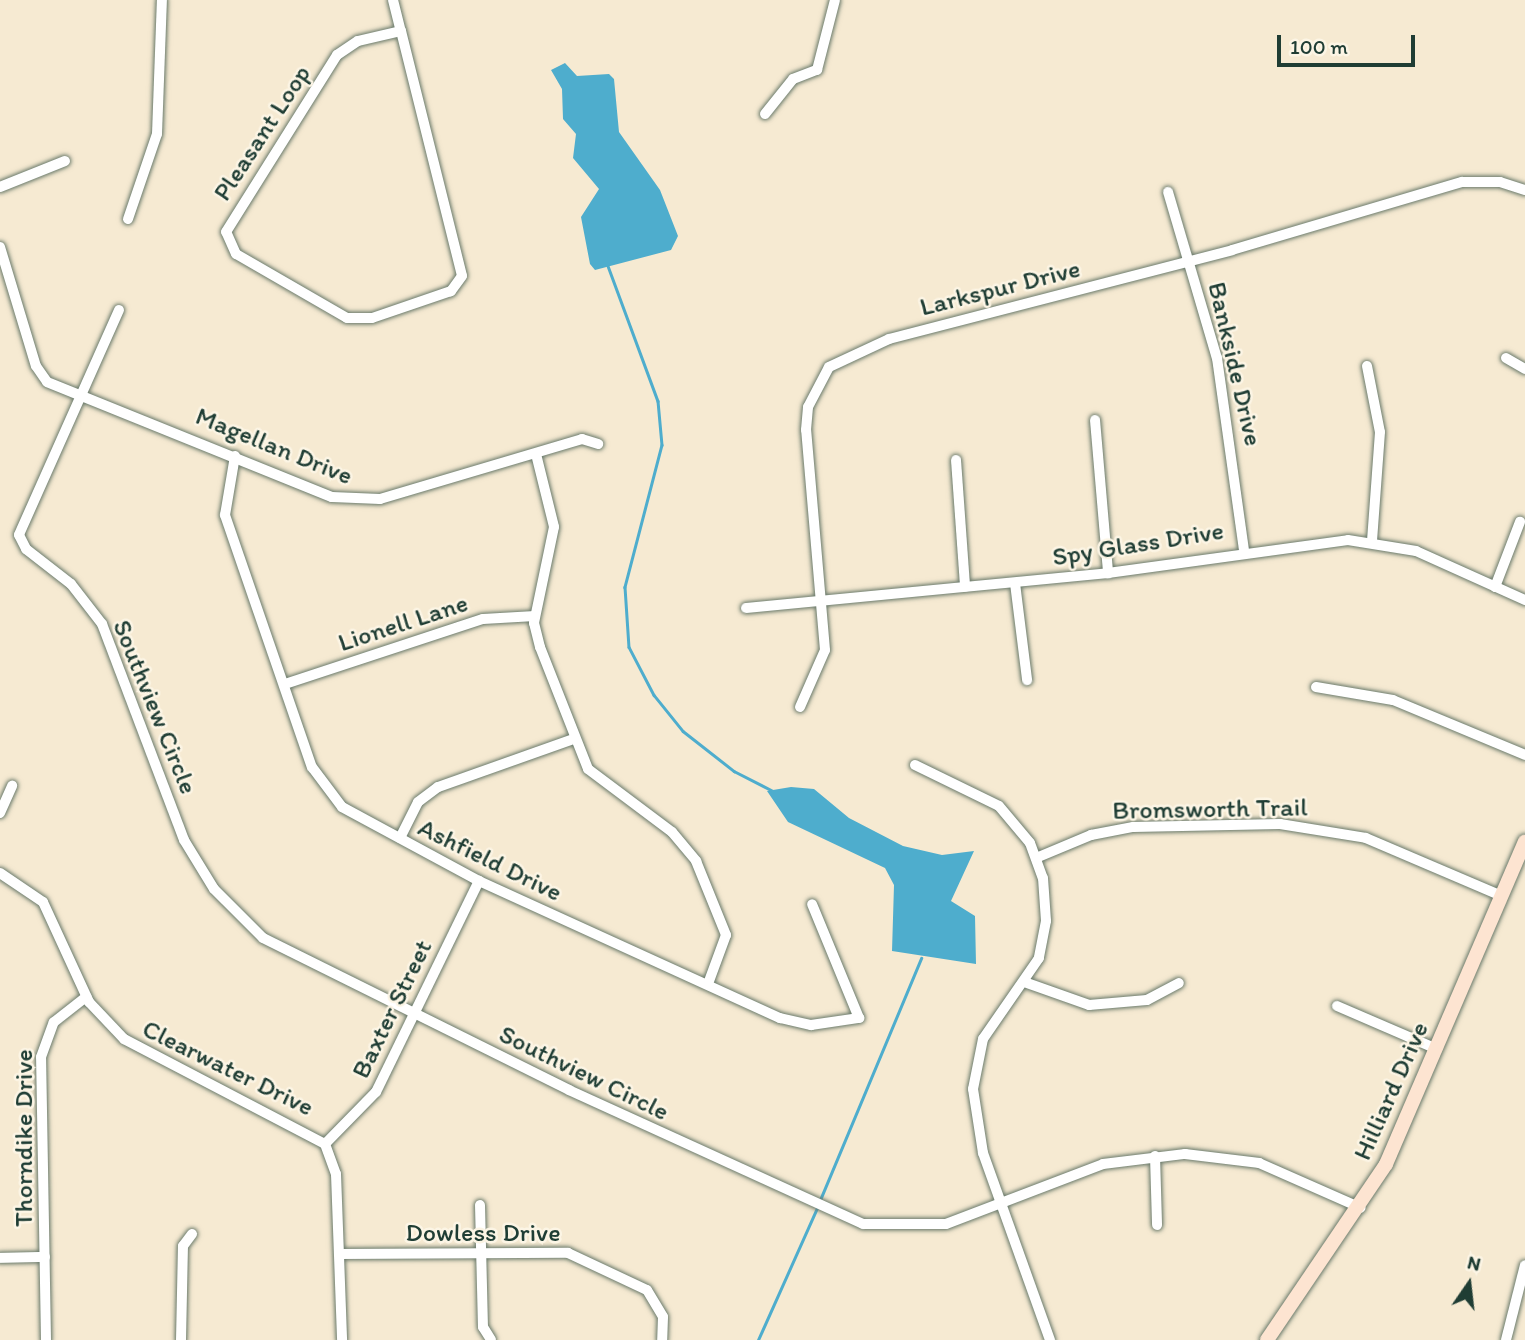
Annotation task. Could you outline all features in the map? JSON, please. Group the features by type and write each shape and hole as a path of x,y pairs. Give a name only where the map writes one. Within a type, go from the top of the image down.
{"street":[{"path":"128,219 157,134 162,0"},
{"name":"Pleasant Loop","path":"393,0 401,31 462,276 451,291 372,318 347,318 236,254 226,232 337,55 358,41 401,31"},
{"path":"765,114 793,79 817,70 835,0"},
{"path":"0,187 65,161"},
{"name":"Larkspur Drive","path":"800,707 825,650 806,430 808,407 829,367 889,339 1188,261 1462,182 1500,181 1525,190"},
{"name":"Bankside Drive","path":"1168,192 1224,389 1244,549"},
{"path":"0,247 39,372 79,398 119,310"},
{"path":"1506,358 1525,369"},
{"path":"1367,366 1380,432 1372,541"},
{"name":"Magellan Drive","path":"79,398 357,502 582,439 597,444"},
{"name":"Southview Circle","path":"79,398 22,525 26,549 71,584 102,624 184,840 214,889 273,945 845,1219 921,1228 1002,1205 1103,1164 1154,1156 1201,1154 1259,1163 1361,1208"},
{"path":"1095,420 1108,573"},
{"path":"536,454 554,527 536,616 571,740 601,783 672,832 696,861 726,934 708,984"},
{"name":"Ashfield Drive","path":"235,456 225,515 324,789 352,814 479,881 799,1023 859,1018 812,904"},
{"path":"956,460 965,587"},
{"path":"1495,587 1520,522"},
{"name":"Spy Glass Drive","path":"746,608 1108,573 1244,549 1372,541 1416,551 1525,600"},
{"path":"1015,583 1027,680"},
{"name":"Lionell Lane","path":"285,684 483,619 536,616"},
{"path":"1316,687 1393,700 1525,755"},
{"path":"400,838 418,802 438,787 571,740"},
{"path":"915,765 999,806 1036,858 1046,921 1027,983 984,1039 973,1076 983,1153 1050,1340"},
{"path":"0,813 12,786"},
{"name":"Bromsworth Trail","path":"1036,858 1091,835 1133,827 1291,825 1366,838 1502,896"},
{"name":"Hilliard Drive","path":"1267,1340 1361,1208 1437,1049 1525,842"},
{"name":"Clearwater Drive","path":"0,873 43,902 58,924 86,997 109,1027 140,1049 325,1144 335,1166 342,1340"},
{"name":"Baxter Street","path":"325,1144 365,1108 479,881"},
{"path":"1027,983 1062,1001 1088,1004 1147,1000 1179,983"},
{"name":"Thorndike Drive","path":"46,1340 41,1057 54,1022 86,997"},
{"path":"1337,1006 1437,1049"},
{"path":"1154,1156 1157,1225"},
{"path":"480,1205 482,1327 491,1340"},
{"path":"181,1340 183,1246 192,1234"},
{"name":"Dowless Drive","path":"339,1254 549,1250 597,1264 648,1290 663,1317 662,1340"},
{"path":"0,1258 45,1257"},
{"path":"1506,1340 1525,1265"}],"water":[{"path":"565,63 577,76 609,74 614,79 619,132 660,190 678,236 671,250 595,270 590,264 581,217 599,189 573,158 576,134 563,119 562,89 551,70"},
{"path":"791,787 814,789 849,818 903,846 942,855 974,851 951,901 975,916 976,964 892,951 894,885 885,868 788,822 767,791"}],"waterway":[{"path":"608,266 658,401 662,445 625,587 629,647 654,695 683,731 734,771 773,791"},
{"path":"820,1200 921,958"},
{"path":"758,1340 818,1206"}]}
